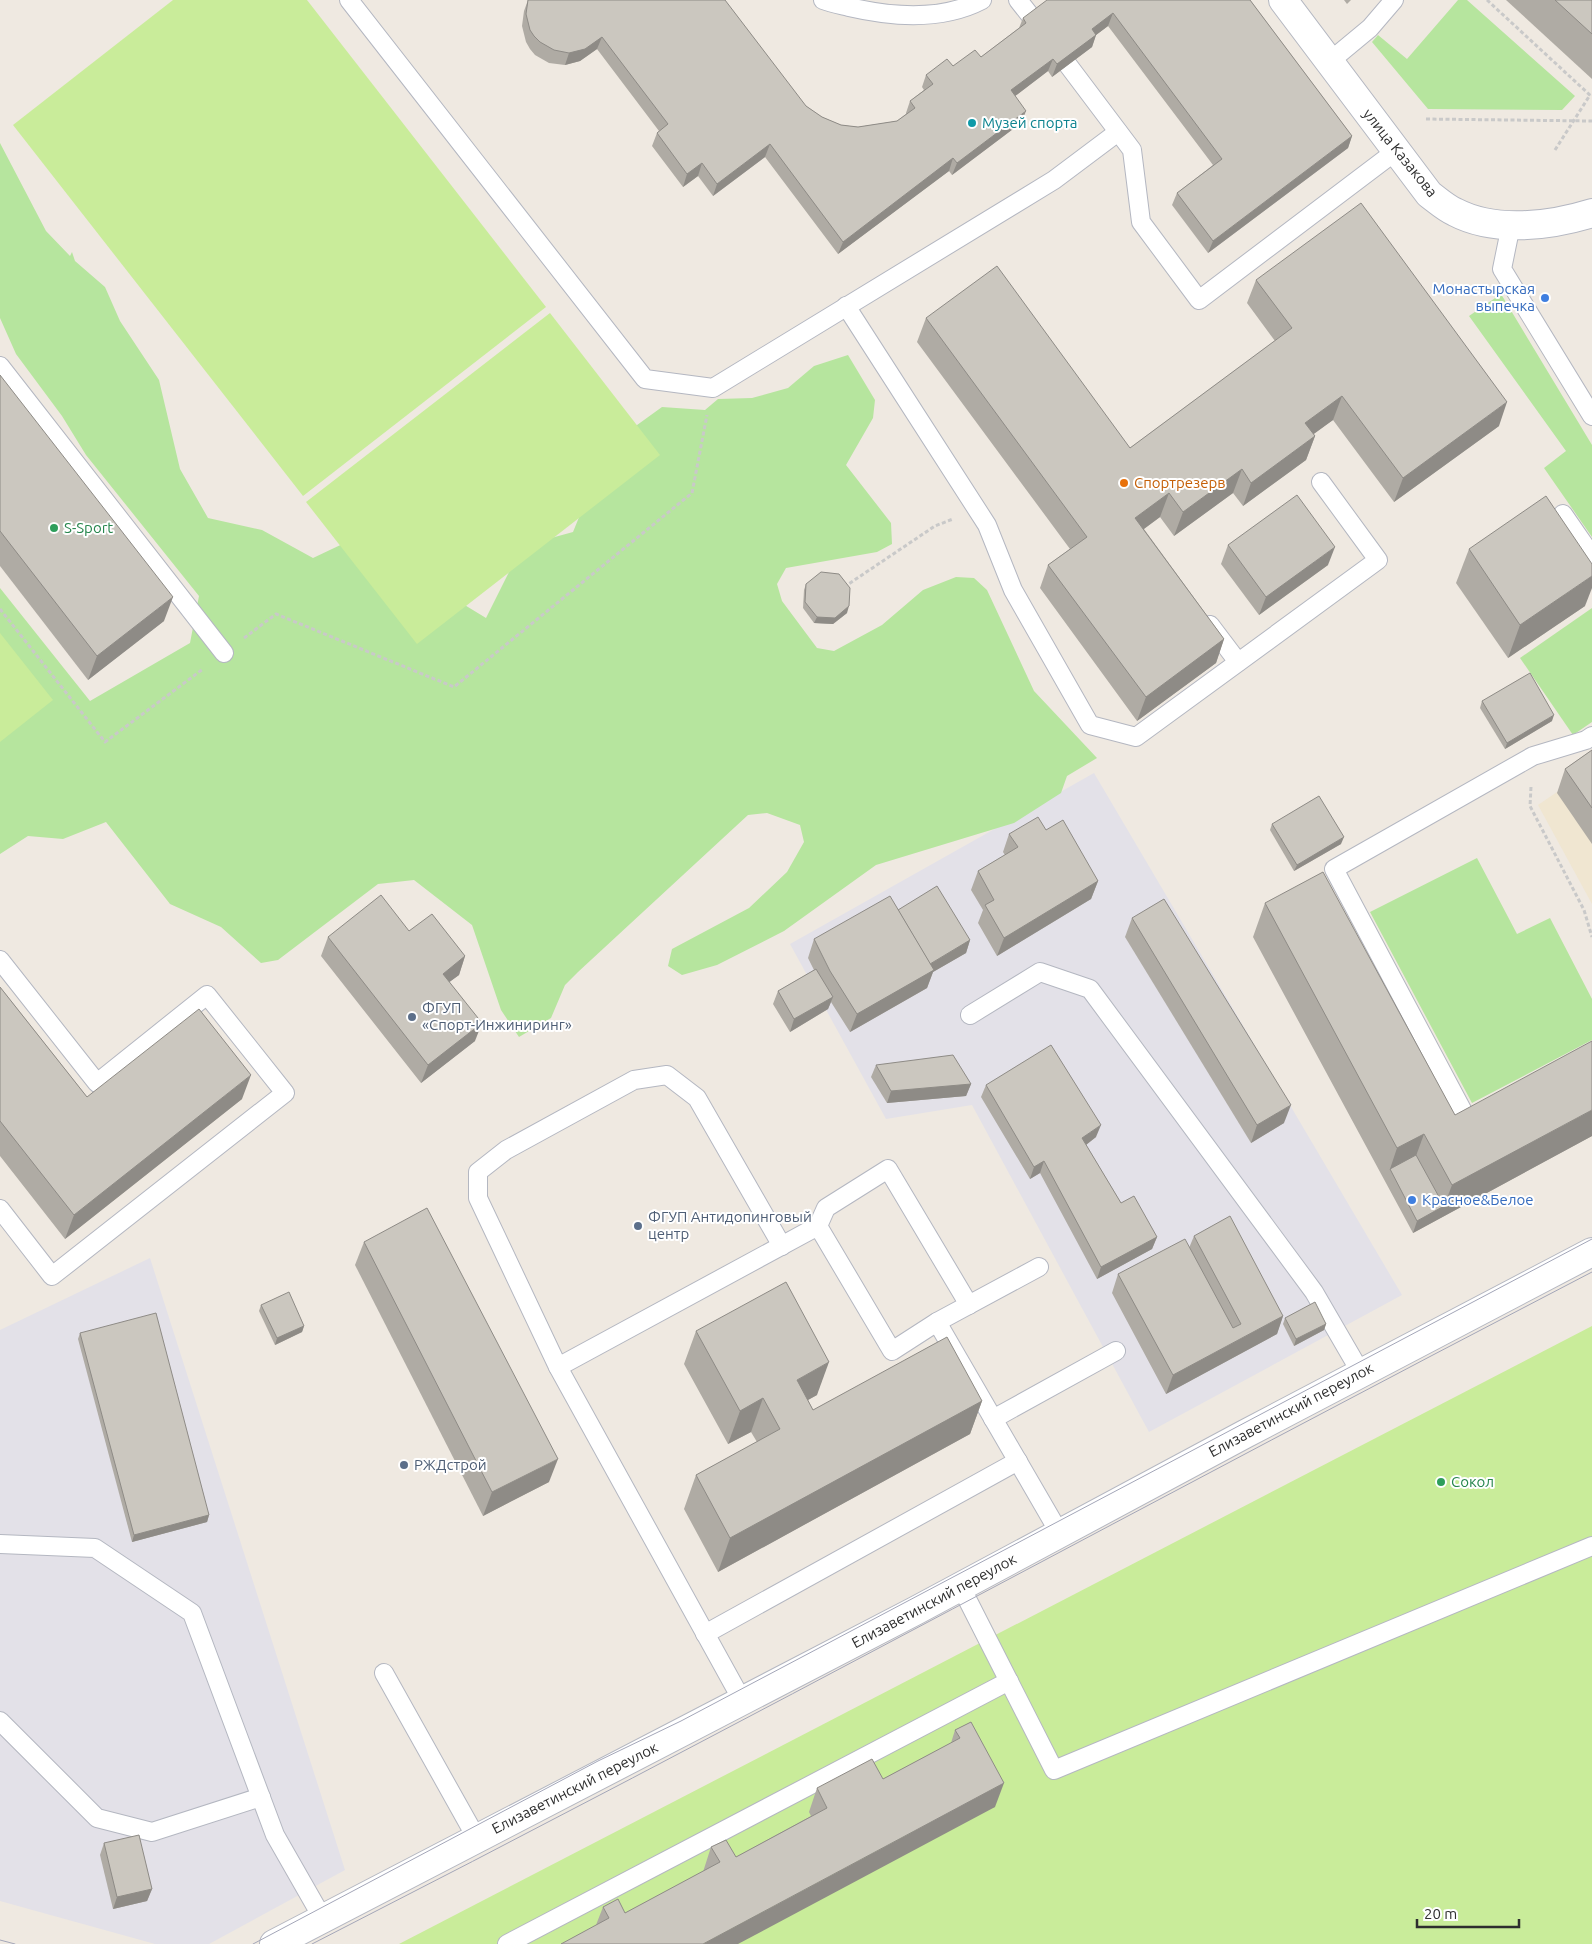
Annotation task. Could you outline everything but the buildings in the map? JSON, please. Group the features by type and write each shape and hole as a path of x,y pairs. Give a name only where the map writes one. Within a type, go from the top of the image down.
{"street":[{"name":"улица Казакова","path":"1283,0 1429,194 1455,212 1486,223 1511,225 1528,225 1574,218 1592,213"},
{"name":"Елизаветинский переулок","path":"274,1944 742,1702 1592,1252"}],"lane":[{"path":"349,0 645,379 712,388 1054,180 1118,132"},
{"path":"823,0 878,13 931,15 968,8 982,0"},
{"path":"1018,0 1033,19"},
{"path":"1330,62 1370,28 1394,0"},
{"path":"1068,65 1132,150 1141,222 1199,300 1396,151"},
{"path":"1511,225 1502,270 1592,416"},
{"path":"846,306 987,525 1013,590 1090,725 1136,737 1378,560 1321,482"},
{"path":"0,366 224,654"},
{"path":"1563,514 1592,556"},
{"path":"1203,615 1238,662"},
{"path":"1493,1108 1468,1121 1334,869 1533,756 1586,740 1592,736"},
{"path":"0,960 97,1083 208,995 285,1093 52,1276 0,1209"},
{"path":"970,1015 1040,972 1090,989 1314,1292 1361,1373"},
{"path":"742,1702 558,1367 478,1198 478,1172 506,1150 634,1080 667,1075 697,1098 782,1246"},
{"path":"558,1367 818,1226 826,1208 888,1169 969,1305"},
{"path":"818,1226 892,1351 938,1322 1039,1267"},
{"path":"938,1322 1060,1534"},
{"path":"993,1419 1116,1351"},
{"path":"705,1634 1018,1461"},
{"path":"0,1544 95,1548 192,1613 275,1835 322,1919"},
{"path":"961,1587 1054,1770 1592,1546"},
{"path":"384,1673 477,1839"},
{"path":"507,1944 1009,1681"},
{"path":"0,1721 97,1818 152,1832 261,1797"}],"path":[{"path":"1487,0 1591,96 1573,120 1555,150"},
{"path":"1426,118 1592,120"},
{"path":"0,609 105,742 276,614 454,687 692,493 712,388"},
{"path":"843,588 935,526 978,511"},
{"path":"1533,756 1530,806 1584,910 1592,937"}],"shaded area":[{"path":"1592,768 1592,904 1538,805"},
{"path":"1094,773 1402,1295 1149,1432 972,1105 886,1119 790,944"},
{"path":"150,1258 345,1870 209,1944 155,1944 0,1901 0,1330"}],"green space":[{"path":"173,0 307,0 546,307 303,496 13,125"},
{"path":"1458,0 1467,0 1575,96 1562,110 1428,109 1372,42 1378,35 1407,59"},
{"path":"0,143 46,231 70,256 72,252 75,261 105,287 120,321 159,380 180,469 208,518 262,530 313,558 370,531 417,576 486,618 522,546 573,532 608,446 662,407 705,410 718,399 752,398 788,388 814,366 848,355 875,400 873,418 846,465 891,523 892,544 877,552 786,568 777,584 782,601 817,648 834,651 882,625 923,590 956,577 974,578 987,590 1034,691 1097,758 1067,776 1061,793 1014,823 876,865 784,931 717,965 682,975 668,966 672,949 749,908 787,872 804,842 800,825 767,813 748,815 565,985 551,1018 519,1037 501,1010 472,925 414,880 378,884 278,960 261,963 221,927 170,904 106,822 63,839 28,836 0,854 0,588 90,701 190,643 199,596 86,455 62,416 16,354 0,318"},
{"path":"1501,294 1592,445 1592,537 1544,468 1566,451 1469,316"},
{"path":"550,313 660,455 417,644 306,502"},
{"path":"1592,608 1592,722 1573,735 1520,658"},
{"path":"0,633 53,700 0,742"},
{"path":"1477,858 1517,934 1550,918 1592,999 1592,1040 1472,1103 1370,912"},
{"name":"Сокол","path":"1592,1326 1592,1944 399,1944"}],"tram line":[{"path":"253,1944 598,1761 681,1721 1592,1239"},
{"path":"312,1944 633,1778 1592,1272"},
{"path":"0,1940 15,1944"}],"place":[{"name":"Музей спорта","path":"972,123"},
{"name":"Монастырская выпечка","path":"1545,298"},
{"name":"Спортрезерв","path":"1124,483"},
{"name":"S-Sport","path":"54,528"},
{"name":"ФГУП «Спорт-Инжиниринг»","path":"412,1017"},
{"name":"Красное&Белое","path":"1412,1200"},
{"name":"ФГУП Антидопинговый центр","path":"638,1226"},
{"name":"РЖДстрой","path":"404,1465"},
{"name":"Сокол","path":"1441,1482"}]}
